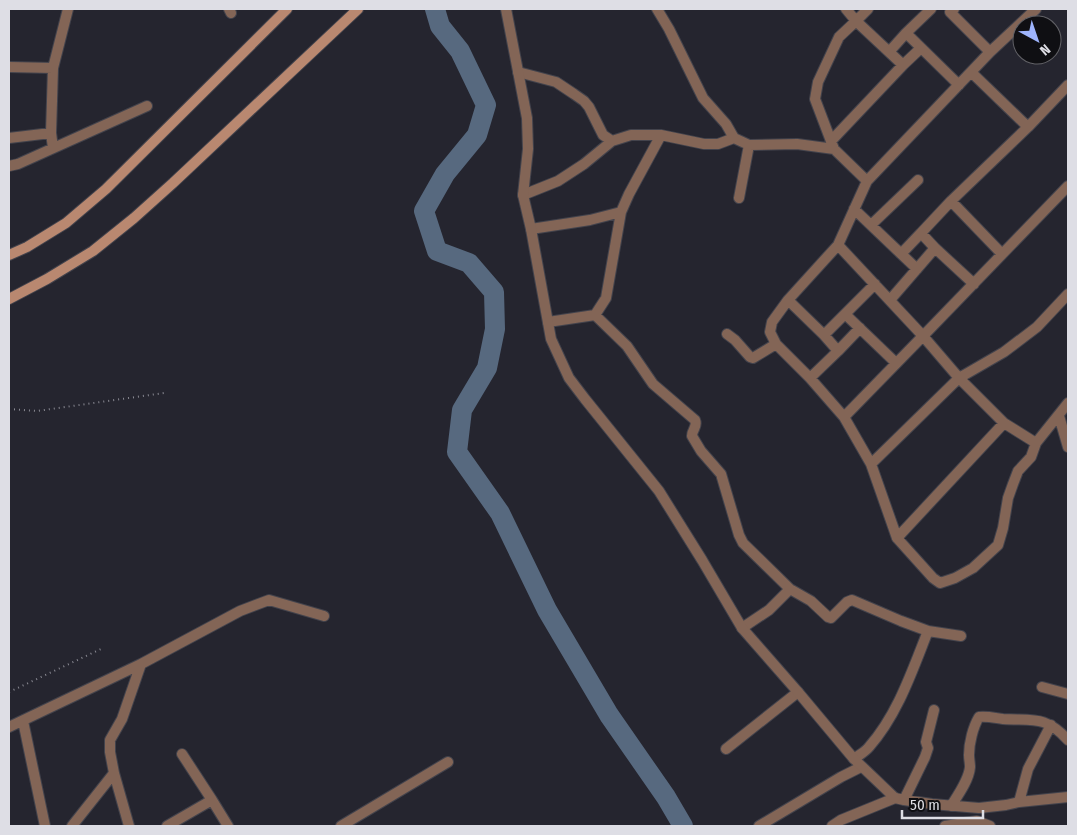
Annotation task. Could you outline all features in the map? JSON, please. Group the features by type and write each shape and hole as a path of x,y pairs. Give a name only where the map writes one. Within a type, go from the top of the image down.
{"main road":[{"path":"9,255 27,247 66,223 106,189 287,9"},
{"path":"9,299 93,251 134,218 358,9"}],"street":[{"path":"53,148 51,133 53,68 68,9"},
{"path":"506,9 527,118 528,149 523,195 551,339 569,378 659,491 742,628 858,763 899,799"},
{"path":"657,9 703,98 726,124 734,138 749,145 833,145"},
{"path":"846,9 902,65"},
{"path":"867,181 833,145 815,99 818,82 839,37 868,9"},
{"path":"889,52 931,9"},
{"path":"1036,9 990,52 867,181 838,245 788,300 772,322 770,332 776,344 810,378 844,417 870,464 896,538 933,578 940,583 956,578 973,568 998,545 1018,471 1030,456 1036,443 1068,403"},
{"path":"951,10 990,52"},
{"path":"906,33 959,85"},
{"path":"833,145 902,65 921,48"},
{"path":"9,68 53,68"},
{"path":"518,72 556,82 584,101 603,135 612,141"},
{"path":"971,72 1028,127"},
{"path":"902,254 951,201 1028,127 1068,85"},
{"path":"9,166 18,164 147,106"},
{"path":"9,138 51,133"},
{"path":"523,195 558,181 584,164 612,141 631,135 661,134 704,144 718,144 734,138"},
{"path":"548,322 595,315 606,298 621,212 661,134"},
{"path":"739,198 749,145"},
{"path":"871,225 918,180"},
{"path":"844,417 1068,186"},
{"path":"951,201 1002,254"},
{"path":"854,209 917,269"},
{"path":"531,229 590,220 621,212"},
{"path":"921,233 974,284"},
{"path":"838,245 923,336 959,378 1004,424 1036,443"},
{"path":"890,300 935,248"},
{"path":"824,335 875,284"},
{"path":"870,464 959,378 1004,352 1037,327 1068,294"},
{"path":"788,300 838,351"},
{"path":"846,314 896,363"},
{"path":"595,315 627,346 653,384 695,420 696,426 692,436 721,474 743,543 790,589 811,601 831,618 847,602 852,600 928,631 961,636"},
{"path":"810,378 860,328"},
{"path":"727,334 753,358 776,344"},
{"path":"1058,416 1068,447"},
{"path":"896,538 1004,424"},
{"path":"742,628 769,610 790,589"},
{"path":"9,727 141,664 240,611 269,600 324,616"},
{"path":"760,826 841,777 858,763 885,726 902,696 928,631"},
{"path":"129,826 114,773 110,740 122,719 141,664"},
{"path":"1042,687 1068,694"},
{"path":"726,749 798,692"},
{"path":"899,799 925,757 928,748 926,742 934,710"},
{"path":"951,806 970,768 971,740 979,717 1041,721 1051,724 1068,740"},
{"path":"23,721 45,826"},
{"path":"1019,802 1028,769 1051,724"},
{"path":"182,754 228,826"},
{"path":"341,826 448,762"},
{"path":"72,826 114,773"},
{"path":"832,826 841,820 899,799 979,808 1068,797"},
{"path":"167,826 179,823 212,800"},
{"path":"977,821 979,808"},
{"path":"945,826 977,821 990,826"}],"path":[{"path":"9,409 38,411 164,393"},
{"path":"9,692 101,649"}],"waterway":[{"path":"435,9 440,26 460,51 486,105 477,135 445,174 424,211 437,251 469,263 494,292 495,329 487,368 462,410 457,452 500,513 547,610 609,715 666,797 683,826"}]}
